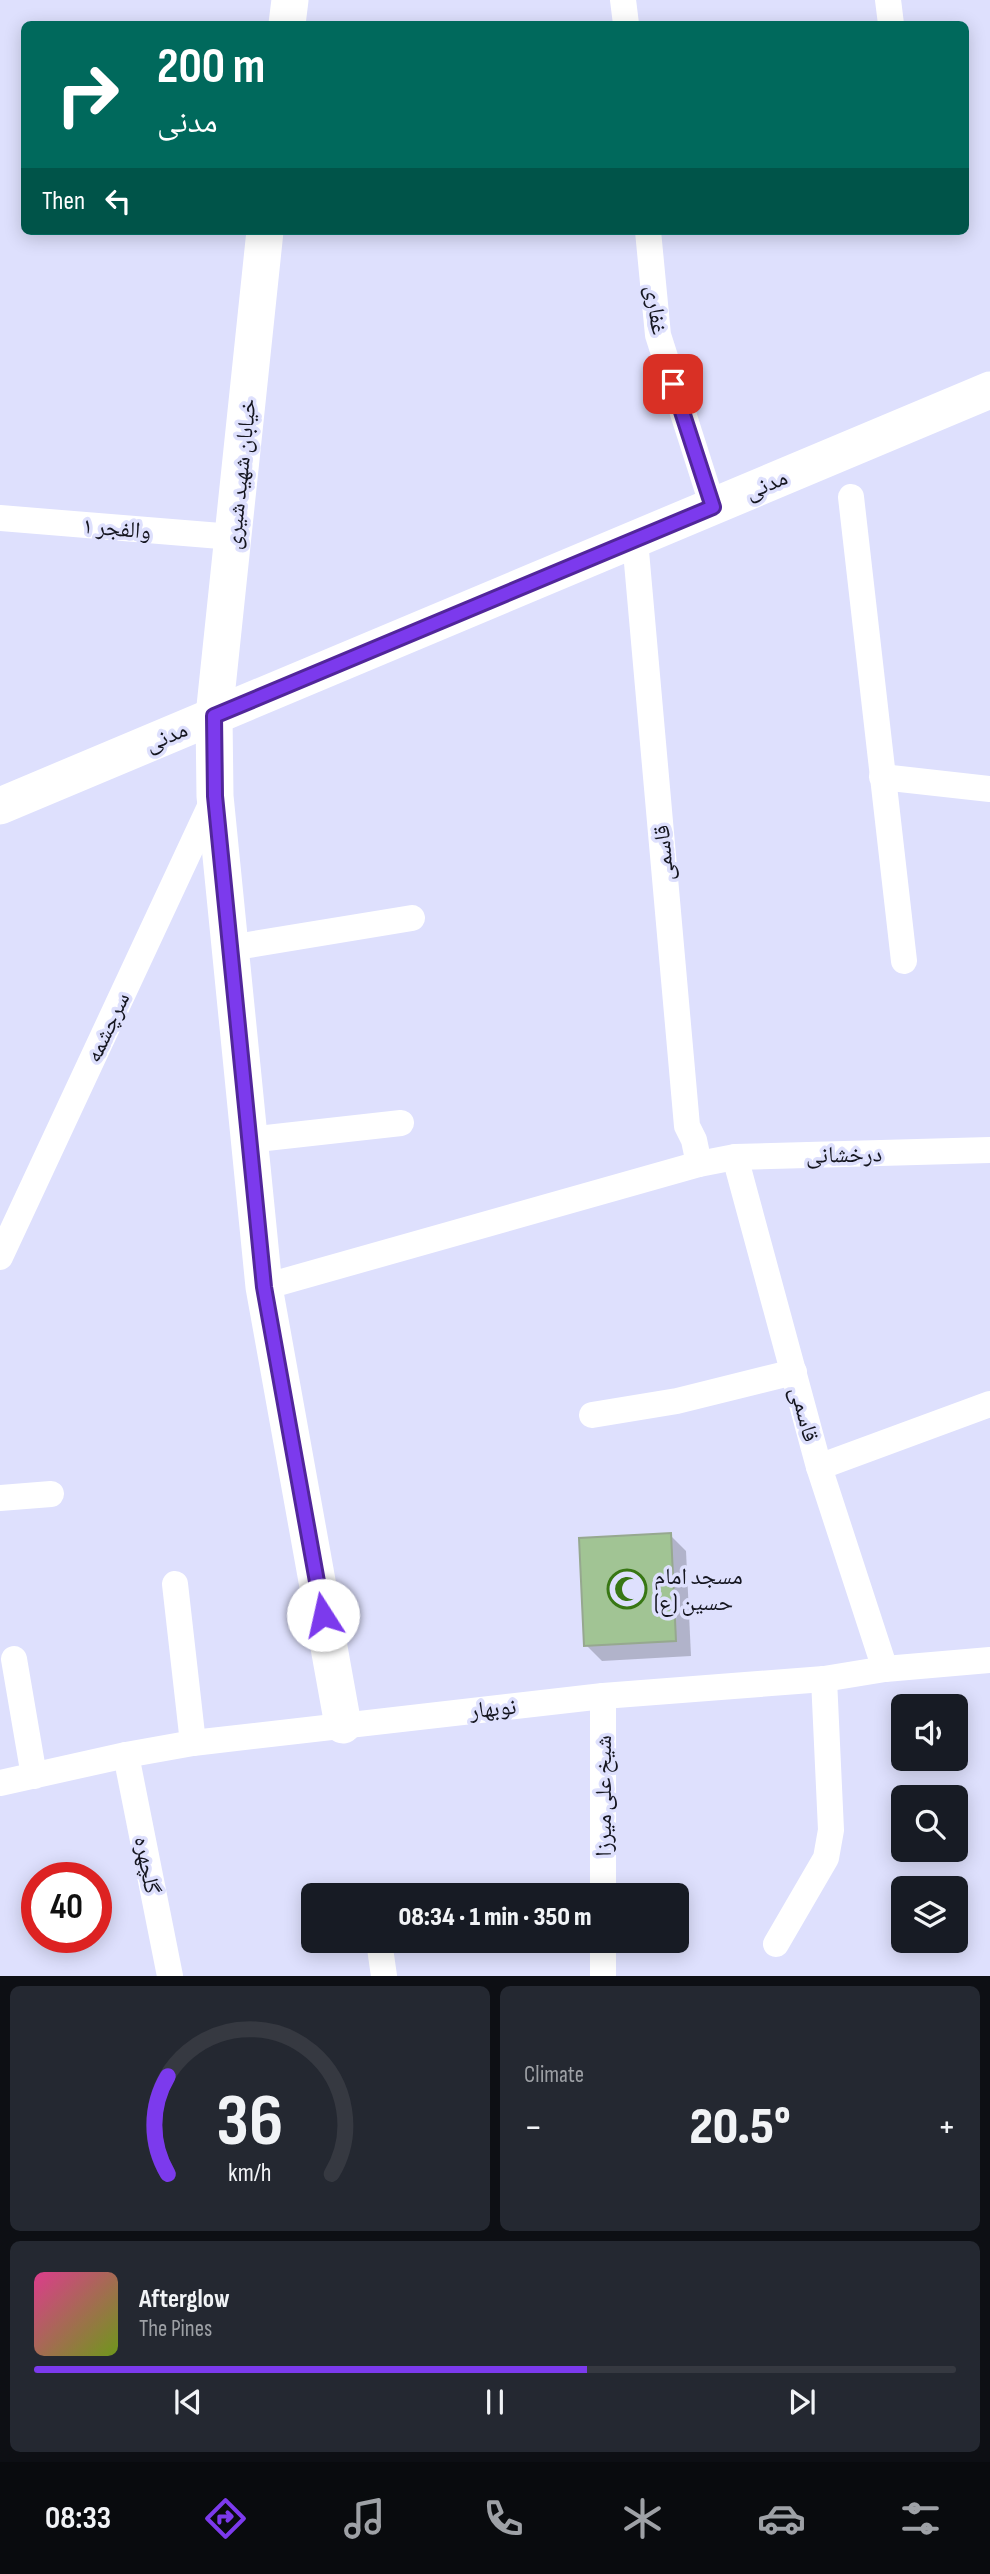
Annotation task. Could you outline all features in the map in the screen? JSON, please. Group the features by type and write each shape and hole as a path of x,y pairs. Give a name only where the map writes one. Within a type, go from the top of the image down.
{"street":[{"path":"287,21 290,0"},
{"path":"623,0 626,21"},
{"path":"888,0 891,21"},
{"name":"خیابان شهید شیری","path":"265,235 214,716 215,796 264,1287 343,1725"},
{"name":"غفاری","path":"648,235 657,335 713,507"},
{"name":"مدنی","path":"0,806 990,390"},
{"path":"851,497 904,961"},
{"name":"والفجر ۱","path":"0,518 233,537"},
{"name":"قاسمی","path":"635,540 687,1126 695,1140 699,1164"},
{"path":"882,777 990,789"},
{"name":"سرچشمه","path":"0,1257 215,796"},
{"path":"230,948 412,918"},
{"path":"249,1140 401,1123"},
{"name":"درخشانی","path":"264,1287 699,1164 735,1157 990,1150"},
{"name":"قاسمی","path":"735,1157 819,1467 885,1669"},
{"path":"592,1415 677,1401 794,1372"},
{"path":"819,1467 990,1404"},
{"path":"0,1498 51,1494"},
{"path":"176,1584 193,1743"},
{"path":"14,1659 34,1776"},
{"name":"نوبهار","path":"0,1783 193,1743 603,1696 824,1679 885,1669 990,1660"},
{"path":"776,1944 826,1858 831,1830 824,1679"},
{"name":"شیخ علی میرزا","path":"603,1696 603,1883"},
{"name":"گلچهره","path":"126,1755 170,1976"},
{"path":"381,1953 384,1976"},
{"path":"603,1953 603,1976"}],"building":[{"name":"مسجد امام حسین (ع)","path":"671,1533 676,1641 584,1646 579,1538"}],"place":[{"name":"مسجد امام حسین (ع)","path":"627,1589"}],"route":[{"path":"323,1615 264,1287 215,796 214,716 713,507 673,384"}]}
